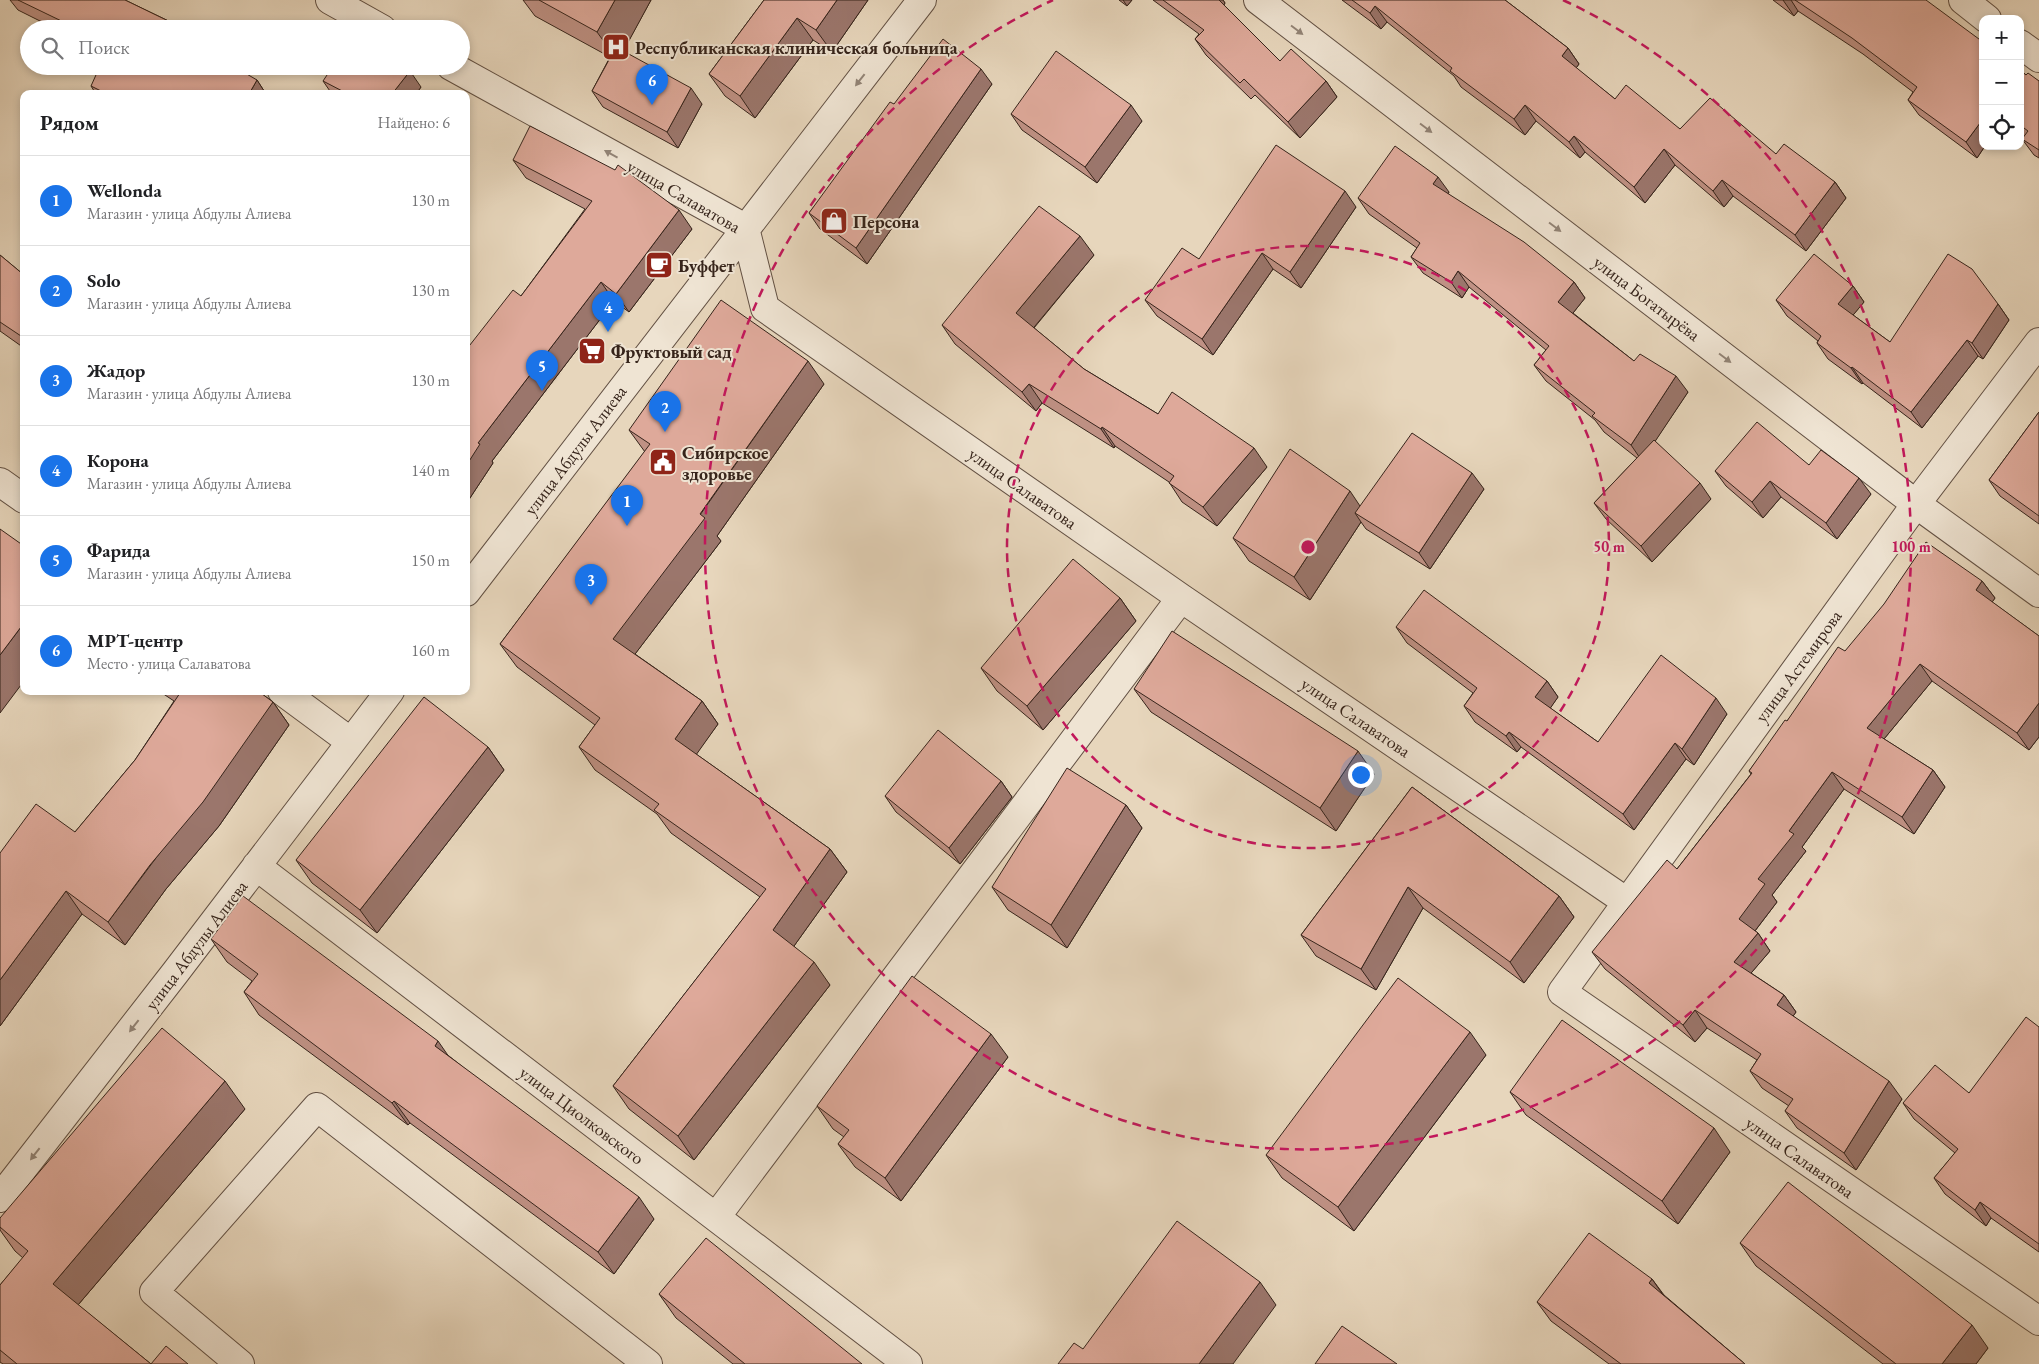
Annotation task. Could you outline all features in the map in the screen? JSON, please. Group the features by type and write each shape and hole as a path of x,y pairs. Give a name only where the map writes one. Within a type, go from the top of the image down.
{"street":[{"path":"330,0 366,20"},
{"name":"улица Абдулы Алиева","path":"470,587 922,0"},
{"name":"улица Богатырёва","path":"1258,0 1916,504 2039,593"},
{"path":"1963,0 1982,15"},
{"path":"2024,47 2039,58"},
{"name":"улица Салаватова","path":"467,75 745,228 764,308 1181,598 1627,902"},
{"name":"улица Астемирова","path":"1562,992 1916,504 2039,342"},
{"path":"0,482 20,496"},
{"path":"716,1217 1181,598"},
{"path":"287,695 351,742"},
{"name":"улица Абдулы Алиева","path":"0,1198 175,973 387,695"},
{"name":"улица Циолковского","path":"256,866 908,1364"},
{"name":"улица Салаватова","path":"1562,992 2039,1322"},
{"path":"240,1364 154,1292 317,1107 648,1364"}],"building":[{"path":"18,0 125,0 166,20 59,20"},
{"path":"539,0 615,0 597,32"},
{"path":"764,0 837,0 816,30 797,18 740,96 709,74"},
{"path":"1163,0 1219,0 1280,61 1291,49 1326,81 1288,122 1244,79 1240,83 1195,39 1204,30"},
{"path":"1352,0 1505,0 1568,48 1562,56 1615,99 1626,85 1680,129 1710,98 1776,154 1784,144 1835,182 1795,235 1722,180 1713,191 1664,149 1634,187 1574,136 1569,142 1525,105 1514,119 1450,71 1452,68 1375,6 1370,13"},
{"path":"1795,0 1926,0 1979,39 1979,124 1966,142 1908,100 1917,87 1852,38"},
{"path":"943,39 981,69 856,248 809,213 890,102 894,104"},
{"path":"616,47 691,88 667,132 592,91"},
{"path":"1056,51 1131,105 1085,167 1011,114"},
{"path":"2024,73 2026,75 2028,73 2039,81 2039,150 2024,140 2024,136 2028,131 2024,128"},
{"path":"96,75 248,75 257,80 251,90 99,90 91,86"},
{"path":"327,75 407,75 395,90 340,90 323,81"},
{"path":"530,126 615,170 618,165 679,210 616,294 601,282 478,443 480,444 470,460 470,345 513,290 521,296 592,201 513,160"},
{"path":"1276,145 1345,191 1290,272 1262,253 1202,339 1145,300 1182,248 1199,259"},
{"path":"1395,146 1438,177 1433,184 1524,242 1574,282 1558,302 1634,361 1640,354 1676,376 1631,445 1592,416 1595,413 1534,365 1549,346 1458,271 1451,282 1411,257 1420,243 1358,198"},
{"path":"1039,206 1080,236 1016,313 1084,369 1158,414 1172,392 1254,448 1203,507 1169,483 1174,476 1102,427 1101,429 1029,384 1022,392 942,325"},
{"path":"1814,254 1853,286 1838,304 1890,342 1948,254 1972,269 1998,304 1972,343 1967,340 1911,412 1817,343 1821,336 1776,300"},
{"path":"0,255 20,272 20,335 0,322"},
{"path":"721,300 808,361 700,514 705,518 613,639 702,701 675,739 830,849 773,930 814,962 678,1136 613,1086 766,889 654,810 659,804 579,747 600,718 500,644 650,444 629,430"},
{"path":"2039,412 2039,516 1989,480"},
{"path":"1757,422 1809,465 1821,450 1859,478 1826,523 1770,481 1752,502 1715,471"},
{"path":"1412,433 1472,473 1419,553 1355,513"},
{"path":"1654,440 1700,483 1641,546 1594,503"},
{"path":"1290,449 1350,491 1294,577 1233,538"},
{"path":"0,529 20,543 20,628 0,655"},
{"path":"1926,542 1982,581 1976,590 2039,636 2039,703 2017,733 1920,664 1867,728 1933,770 1902,817 1832,772 1789,831 1794,834 1758,879 1765,884 1739,919 1758,933 1734,962 1784,995 1777,1005 1889,1081 1844,1153 1785,1111 1793,1099 1750,1071 1761,1054 1695,1010 1683,1025 1592,952 1667,860 1677,869 1752,773 1749,771 1785,720 1787,721 1838,647 1845,651 1884,604"},
{"path":"1073,559 1120,598 1027,706 981,668"},
{"path":"1424,590 1547,681 1535,697 1598,742 1661,655 1716,698 1682,749 1675,743 1623,814 1509,732 1506,736 1464,706 1477,688 1396,627"},
{"path":"1172,631 1358,751 1320,808 1134,689"},
{"path":"179,695 263,695 273,702 203,802 150,865 108,922 66,891 0,980 0,853 36,804 75,832 135,760"},
{"path":"424,697 488,747 360,910 296,860"},
{"path":"938,730 1001,781 949,848 885,796"},
{"path":"1067,768 1126,805 1051,925 992,887"},
{"path":"1412,787 1559,896 1510,962 1408,887 1361,969 1301,935"},
{"path":"243,896 438,1041 435,1046 639,1197 598,1252 394,1101 392,1103 244,992 258,974 211,939"},
{"path":"912,976 991,1034 885,1178 838,1144 849,1130 817,1106"},
{"path":"1398,978 1470,1032 1338,1207 1266,1155"},
{"path":"2026,1017 2039,1027 2039,1244 1980,1202 1975,1210 1934,1178 1958,1149 1903,1103 1935,1065 1969,1093"},
{"path":"1562,1020 1714,1128 1662,1201 1510,1092"},
{"path":"162,1028 225,1081 53,1284 151,1364 17,1364 0,1350 0,1285 28,1251 0,1227 0,1218"},
{"path":"1788,1182 1972,1325 1942,1364 1896,1364 1740,1243"},
{"path":"1177,1221 1260,1282 1199,1364 1058,1364 1074,1343 1083,1349"},
{"path":"1589,1233 1652,1279 1649,1283 1745,1364 1621,1364 1537,1302"},
{"path":"706,1238 862,1364 745,1364 659,1294"},
{"path":"1342,1326 1397,1364 1315,1364"},
{"path":"166,1346 188,1364 151,1364"}],"place":[{"name":"Республиканская клиническая больница","path":"616,47"},
{"name":"МРТ-центр","path":"652,105"},
{"name":"Персона","path":"834,221"},
{"name":"Буффет","path":"659,265"},
{"name":"Корона","path":"608,332"},
{"name":"Фруктовый сад","path":"592,351"},
{"name":"Фарида","path":"542,391"},
{"name":"Solo","path":"665,432"},
{"name":"Сибирское здоровье","path":"663,462"},
{"name":"Wellonda","path":"627,526"},
{"name":"Жадор","path":"591,605"}]}
